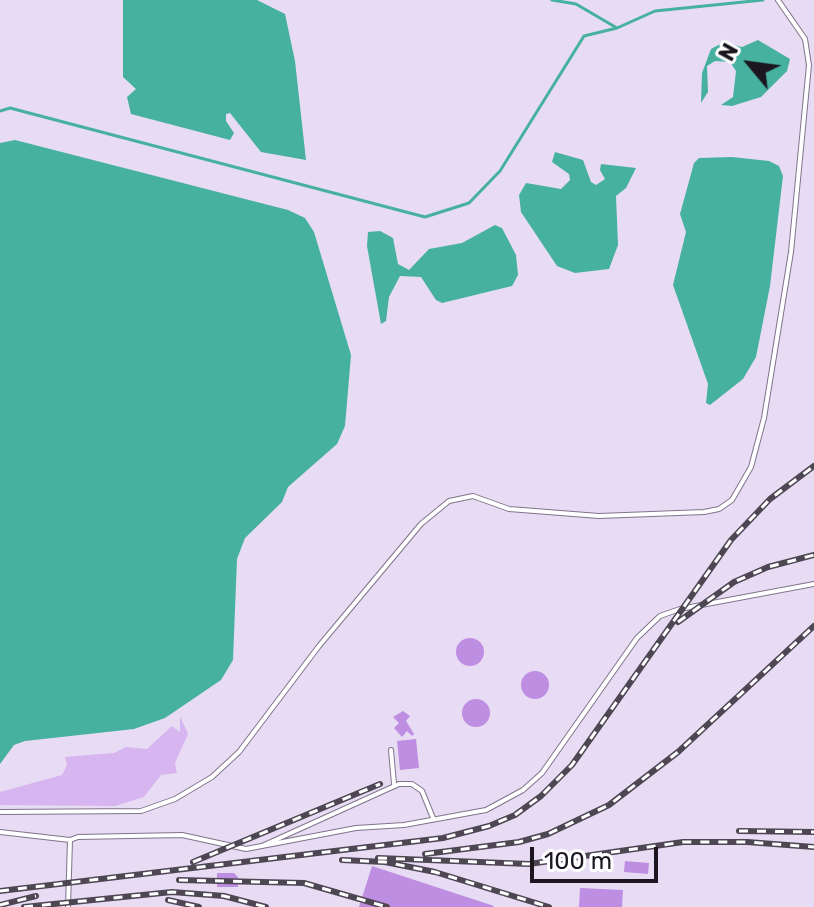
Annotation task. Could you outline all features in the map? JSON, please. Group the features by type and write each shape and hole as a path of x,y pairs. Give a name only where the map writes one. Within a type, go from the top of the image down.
{"lane":[{"path":"0,812 141,811 175,799 212,777 239,752 319,646 421,524 449,501 473,496 509,509 599,516 704,512 719,509 732,500 751,467 764,418 791,252 811,64 805,39 778,0"},
{"path":"0,832 70,840 104,834 167,834 240,849 356,828 404,825 486,810 533,782 552,762 637,638 660,616 680,609 814,584"},
{"path":"391,750 394,784"},
{"path":"261,847 394,784 412,784 422,791 433,818"},
{"path":"68,907 70,840"}],"shaded area":[{"path":"123,0 257,0 285,14 295,61 306,160 261,152 230,113 226,114 226,121 234,133 230,140 131,114 127,97 136,89 123,77"},
{"path":"758,40 790,59 787,71 761,97 732,106 721,105 733,97 736,71 730,62 715,61 707,66 708,92 701,103 702,73 711,49 724,42 742,47"},
{"path":"15,140 288,210 305,218 314,232 351,355 345,426 337,444 288,487 282,502 245,538 237,559 233,660 221,680 165,718 134,729 25,741 14,745 0,764 0,143"},
{"path":"555,152 583,160 591,182 596,185 605,179 600,170 601,164 636,168 626,188 616,196 618,245 609,269 575,273 557,266 521,212 519,195 526,183 561,189 570,180 569,174 552,162"},
{"path":"732,157 769,161 779,166 783,176 770,286 756,357 743,379 710,405 706,403 708,384 673,285 686,232 680,214 694,163 699,158"},
{"path":"495,225 502,228 516,255 518,275 512,286 442,303 436,300 421,277 400,276 389,297 386,321 381,324 367,246 368,232 380,231 393,238 398,264 409,270 429,249 462,243"},
{"path":"180,716 188,734 175,763 177,773 161,775 144,797 115,806 0,805 0,792 62,775 67,765 65,757 114,753 126,747 147,749 172,726 180,732"}],"building":[{"path":"470,638 480,642 484,652 480,662 470,666 460,662 456,652 460,642"},
{"path":"535,671 545,675 549,685 545,695 535,699 525,695 521,685 525,675"},
{"path":"476,699 486,703 490,713 486,723 476,727 466,723 462,713 466,703"},
{"path":"403,711 410,716 406,721 414,734 412,736 407,731 402,737 394,728 399,723 393,717"},
{"path":"416,739 419,768 400,770 397,741"},
{"path":"625,861 649,863 648,874 624,872"},
{"path":"372,866 494,906 359,907"},
{"path":"217,873 234,873 238,877 238,887 217,887"},
{"path":"580,888 623,890 622,907 579,907"}],"waterway":[{"path":"552,0 576,4 617,28"},
{"path":"0,111 10,108 425,217 469,203 500,171 584,36 617,28 655,11 763,0"}],"railway":[{"path":"0,891 443,838 489,826 515,815 541,796 572,765 731,540 770,499 814,466"},
{"path":"678,622 734,582 768,567 814,555"},
{"path":"425,854 519,842 548,834 609,805 678,752 814,626"},
{"path":"193,862 380,784"},
{"path":"739,831 814,832"},
{"path":"378,858 529,864 683,842 747,842 814,847"},
{"path":"342,860 385,862 435,872 549,907"},
{"path":"179,880 304,883 387,907"},
{"path":"24,907 172,892 224,896 266,907"},
{"path":"0,905 36,896"},
{"path":"168,900 199,907"}]}
